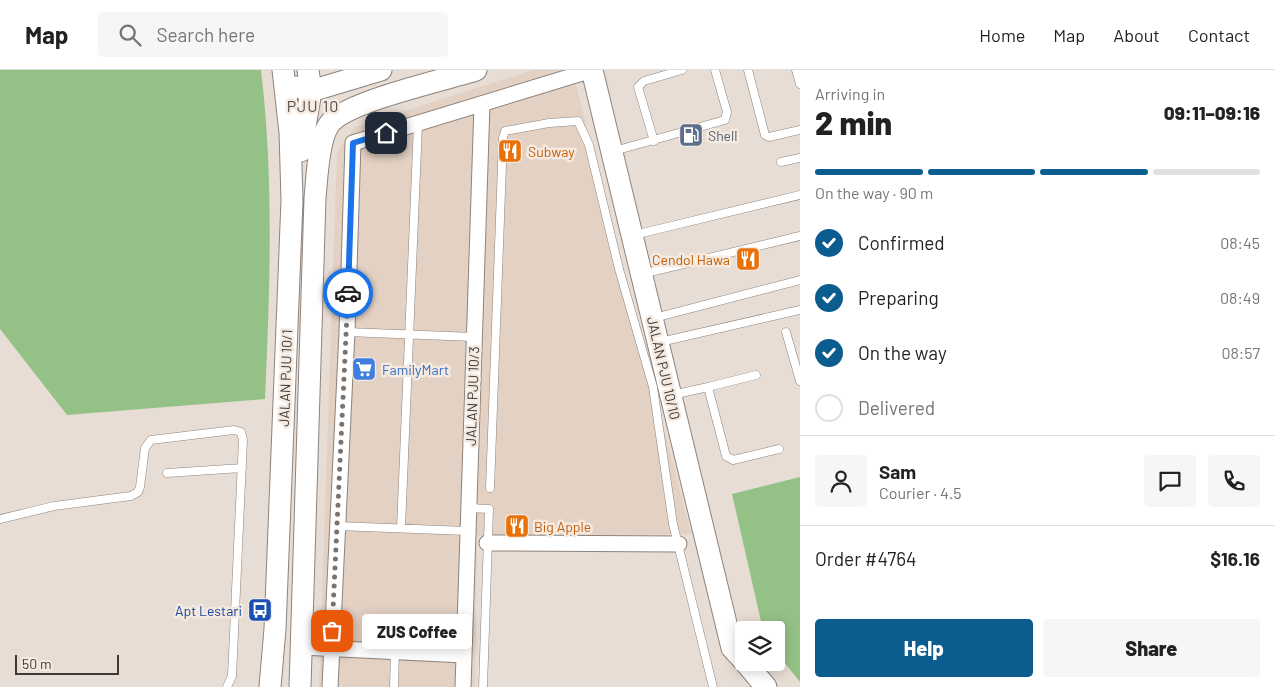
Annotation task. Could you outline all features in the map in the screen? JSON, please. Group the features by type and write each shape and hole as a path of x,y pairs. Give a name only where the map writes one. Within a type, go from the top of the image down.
{"street":[{"path":"292,200 301,171 301,143 311,91 308,70"},
{"path":"283,74 300,88 311,91 379,70"},
{"path":"441,76 476,70"},
{"path":"330,687 347,332 353,143 592,70"},
{"name":"JALAN PJU 10/10","path":"592,70 732,648 735,652"},
{"name":"JALAN PJU 10/1","path":"270,687 275,629 292,200 290,132 283,74"},
{"name":"JALAN PJU 10/1","path":"300,687 315,198 323,137 332,121 353,109 411,89 441,76"},
{"name":"JALAN PJU 10/3","path":"462,687 482,104"},
{"path":"487,543 679,544"},
{"path":"301,647 464,655"},
{"name":"JALAN PJU 10/10","path":"752,671 766,687"}],"lane":[{"path":"654,141 638,87 644,81 682,70"},
{"path":"612,151 725,120 727,112 715,70"},
{"path":"748,70 765,135 769,137 800,130"},
{"path":"796,70 800,84"},
{"path":"490,488 502,138 505,131 550,123 578,121 589,145 619,269 653,387 664,468 679,544 713,687"},
{"path":"401,528 418,124"},
{"path":"781,162 800,158"},
{"path":"632,236 800,195"},
{"path":"641,274 800,236"},
{"path":"652,319 800,280"},
{"path":"658,343 800,310"},
{"path":"347,332 474,337"},
{"path":"786,332 800,381"},
{"path":"670,395 756,374"},
{"path":"708,387 726,456 733,460 779,450"},
{"path":"0,519 54,506 135,495 140,487 146,445 154,439 234,430 241,432 244,440 232,676 226,687"},
{"path":"167,473 242,468"},
{"path":"468,508 489,509 483,687"},
{"path":"337,526 468,531"},
{"path":"394,687 395,652"},
{"path":"464,655 484,656"}],"shaded area":[{"path":"533,70 572,70 691,534 477,536 475,687 319,687 337,152 355,127"}],"green space":[{"path":"0,70 261,70 268,152 270,234 265,399 67,415 0,329"},
{"path":"800,477 800,682 785,663 785,621 761,621 732,494"}],"way so far":[{"path":"332,631 348,293"}],"place":[{"name":"Shell","path":"691,135"},
{"name":"Subway","path":"510,151"},
{"name":"Cendol Hawa","path":"748,259"},
{"name":"FamilyMart","path":"364,369"},
{"name":"Big Apple","path":"517,526"},
{"name":"Apt Lestari","path":"260,610"},
{"name":"ZUS Coffee","path":"332,631"}],"district":[{"name":"PJU 10","path":"313,105"}],"route":[{"path":"348,293 353,143 386,133"}]}
